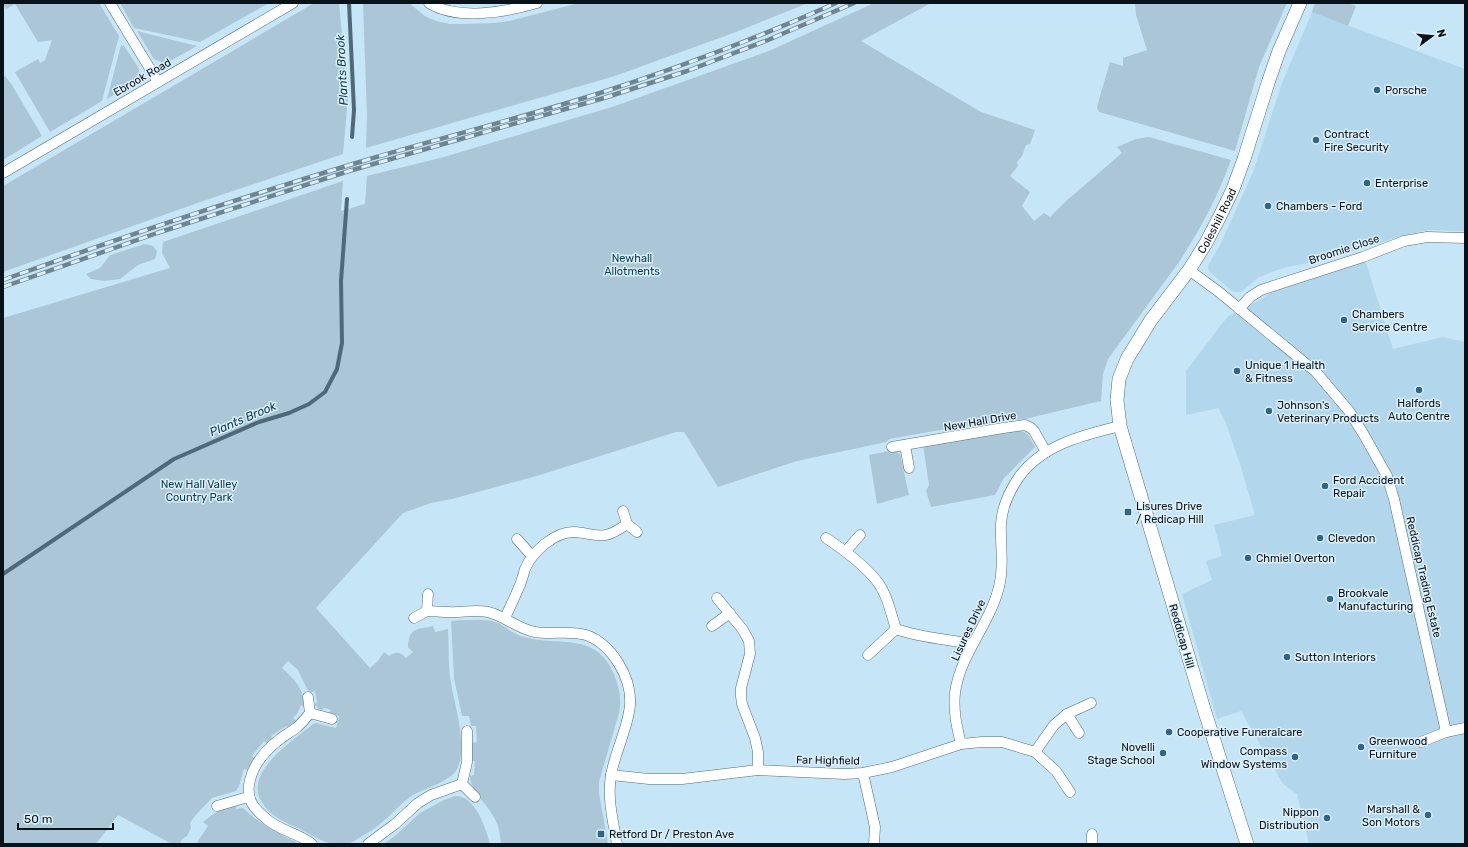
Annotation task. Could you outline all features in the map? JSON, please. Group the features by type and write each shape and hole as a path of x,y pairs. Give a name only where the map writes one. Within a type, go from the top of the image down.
{"street":[{"path":"110,3 158,82"},
{"name":"Ebrook Road","path":"3,173 217,49 293,3"},
{"path":"429,3 448,11 481,14 537,3"},
{"name":"Coleshill Road","path":"1120,426 1117,400 1119,379 1127,359 1151,320 1189,270 1206,243 1233,189 1279,51 1300,3"},
{"name":"Broomie Close","path":"1238,309 1250,297 1261,290 1363,257 1404,241 1426,237 1465,238"},
{"name":"Reddicap Trading Estate","path":"1189,270 1219,292 1316,372 1349,412 1387,476 1394,499 1446,732"},
{"name":"New Hall Drive","path":"892,447 1025,425 1034,431 1046,452"},
{"name":"Lisures Drive","path":"961,744 956,724 955,693 972,644 990,615 1000,582 1002,567 1001,523 1006,500 1020,476 1032,463 1046,452 1066,442 1120,426"},
{"name":"Reddicap Hill","path":"1120,426 1204,709 1247,844"},
{"path":"905,445 909,468"},
{"path":"622,511 627,524 637,532"},
{"path":"505,618 519,587 525,568 532,556 554,537 574,532 605,536 627,524"},
{"path":"846,551 860,535"},
{"path":"826,538 846,551 877,581 884,595 896,629"},
{"path":"517,540 532,556"},
{"path":"427,610 428,594"},
{"path":"717,598 743,630 749,641 750,654 741,688 741,696 742,704 758,752 758,770"},
{"path":"414,618 427,610 449,612 469,610 487,612 505,618 534,632 586,635 599,642 612,654 622,671 630,690 630,706 611,775 610,795 618,844"},
{"path":"712,626 730,613"},
{"path":"896,629 914,635 972,644"},
{"path":"868,655 896,629"},
{"path":"308,697 310,713"},
{"path":"1034,752 1054,725 1067,714 1091,703"},
{"path":"310,713 332,718"},
{"path":"310,713 295,729 274,744 257,763 252,773 248,797 255,807 269,821 284,830 309,841 312,844"},
{"path":"1067,714 1079,733"},
{"path":"1421,742 1446,732 1465,728"},
{"path":"462,784 467,762 467,732"},
{"name":"Far Highfield","path":"611,775 649,779 682,779 758,770 844,774 863,773 892,767 961,744 1002,742 1034,752 1056,771 1070,792"},
{"path":"863,773 875,827 874,844"},
{"path":"462,784 475,797"},
{"path":"368,844 391,828 418,803 431,795 462,784"},
{"path":"217,806 248,797"}],"shaded area":[{"path":"1312,12 1465,69 1465,231 1428,230 1406,235 1319,261 1287,267 1258,278 1241,292 1233,292 1209,271 1208,266 1221,243 1253,172 1282,83"},
{"path":"1365,260 1393,349 1443,337 1465,342 1465,844 1309,844 1297,794 1283,784 1241,711 1217,719 1182,594 1212,580 1206,561 1222,556 1214,525 1255,515 1240,464 1225,421 1218,408 1186,415 1186,371 1228,316 1272,292"}],"green space":[{"path":"3,3 99,3 119,36 102,101 50,132 15,72 38,59 40,63 45,60 52,40 38,42 15,4 6,9"},
{"path":"120,3 269,3 200,42 134,28"},
{"path":"314,3 339,3 348,97 343,154 206,200 3,272 3,186"},
{"path":"363,3 409,3 425,16 436,21 450,24 464,24 509,21 579,3 808,3 736,32 615,76 366,148 367,116"},
{"path":"874,3 931,3 861,41 981,112 1035,130 1030,144 1026,145 1022,156 1017,162 1018,166 1010,176 1030,192 1022,206 1034,221 1044,213 1050,217 1065,202 1122,153 1117,147 1136,139 1149,137 1231,160 1214,200 1187,250 1108,359 1103,374 1101,401 1025,419 963,426 889,439 886,442 797,461 718,487 684,432 676,432 540,475 452,499 431,503 403,513 316,608 370,668 378,661 384,652 389,656 394,653 402,654 406,658 413,652 408,647 410,635 415,630 433,626 435,632 448,629 450,676 461,736 458,767 451,776 438,784 413,795 374,829 347,844 340,845 322,841 275,816 262,803 258,790 260,778 267,766 289,743 313,724 316,723 336,728 339,716 329,713 331,710 324,708 321,711 315,705 317,702 315,691 311,692 307,689 298,670 288,661 282,668 298,685 303,695 303,707 301,705 297,714 293,718 296,721 288,728 286,726 271,736 273,739 267,744 264,741 252,756 254,758 247,770 244,769 236,791 212,798 194,817 190,823 191,828 187,836 182,839 180,844 172,844 118,815 96,844 3,844 3,318 170,268 162,253 163,242 343,181 341,211 365,204 367,176 444,157 615,106 769,51"},
{"path":"1135,3 1287,3 1259,67 1235,151 1099,112 1097,108 1098,103 1110,62 1123,66 1123,58 1147,50 1136,15"},
{"path":"1315,3 1347,3 1356,6 1348,26 1312,12"},
{"path":"137,31 197,46 170,61 163,63 154,59"},
{"path":"121,45 124,46 138,67 140,74 135,82 107,99"},
{"path":"5,76 12,85 42,136 3,160 3,78"},
{"path":"145,244 153,246 157,251 155,259 138,265 120,279 104,281 91,279 86,274 100,268 110,255"},
{"path":"1018,430 1024,432 1032,440 1035,447 1004,478 995,495 931,507 926,491 929,485 923,445"},
{"path":"895,451 900,454 909,495 877,504 869,455"},
{"path":"451,621 491,621 500,624 524,637 537,640 575,643 587,646 597,651 606,660 614,674 620,693 619,713 599,782 599,793 608,844 501,844 496,821 472,786 470,776 474,775 475,761 472,761 472,743 477,742 476,726 471,726 469,716 462,716 454,678"},
{"path":"455,796 462,797 474,807 486,830 490,844 384,844 420,813 444,800"},
{"path":"237,804 236,809 243,808 263,824 300,844 196,844 208,826 203,822 219,811"}],"waterway":[{"name":"Plants Brook","path":"349,3 354,110 352,137"},
{"name":"Plants Brook","path":"3,574 174,459 259,422 289,413 309,404 325,392 337,369 342,343 341,281 347,199"}],"railway":[{"path":"3,280 92,248 227,203 363,161 597,94 688,63 836,3"},
{"path":"3,287 157,233 349,171 604,98 687,71 768,40 854,3"}],"place":[{"name":"Porsche","path":"1377,90"},
{"name":"Contract Fire Security","path":"1316,140"},
{"name":"Enterprise","path":"1367,183"},
{"name":"Chambers - Ford","path":"1268,206"},
{"name":"Chambers Service Centre","path":"1344,320"},
{"name":"Unique 1 Health & Fitness","path":"1237,371"},
{"name":"Halfords Auto Centre","path":"1419,390"},
{"name":"Johnson's Veterinary Products","path":"1269,411"},
{"name":"Ford Accident Repair","path":"1325,486"},
{"name":"Lisures Drive / Redicap Hill","path":"1128,512"},
{"name":"Clevedon","path":"1320,538"},
{"name":"Chmiel Overton","path":"1248,558"},
{"name":"Brookvale Manufacturing","path":"1330,599"},
{"name":"Sutton Interiors","path":"1287,657"},
{"name":"Cooperative Funeralcare","path":"1169,732"},
{"name":"Greenwood Furniture","path":"1361,747"},
{"name":"Novelli Stage School","path":"1163,753"},
{"name":"Compass Window Systems","path":"1295,757"},
{"name":"Marshall & Son Motors","path":"1428,815"},
{"name":"Nippon Distribution","path":"1327,818"},
{"name":"Retford Dr / Preston Ave","path":"601,834"}],"park label":[{"name":"Newhall Allotments","path":"632,264"},
{"name":"New Hall Valley Country Park","path":"199,490"}]}
